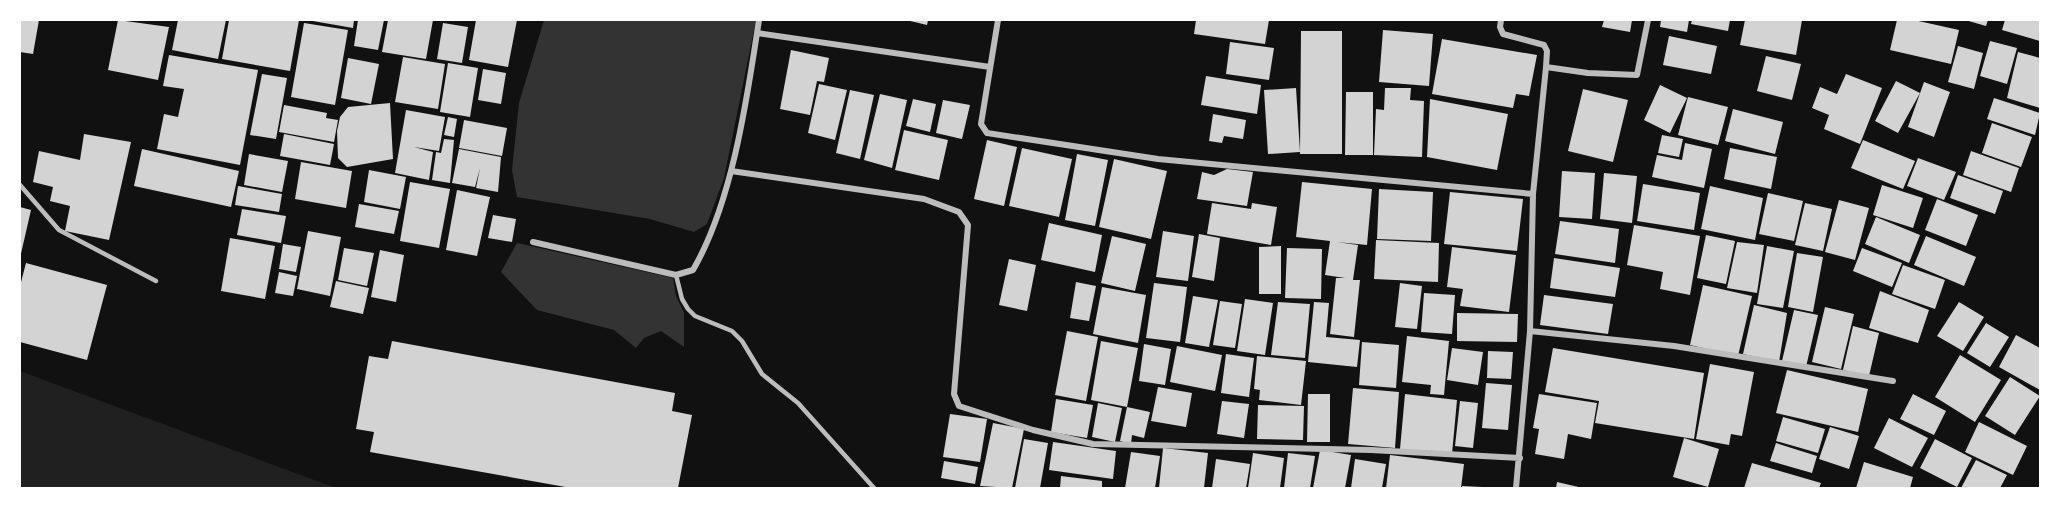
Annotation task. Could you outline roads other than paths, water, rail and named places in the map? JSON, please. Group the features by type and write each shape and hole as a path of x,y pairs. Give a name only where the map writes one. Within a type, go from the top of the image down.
{"street":[{"path":"533,242 676,275 693,270 702,256 731,171 759,20"},
{"path":"998,20 981,124 987,133 1158,159 1533,194"},
{"path":"1501,20 1500,27 1503,33 1544,45 1547,51 1533,194 1530,331 1516,489"},
{"path":"1546,67 1588,73 1637,75 1648,20"},
{"path":"757,33 990,67"},
{"path":"731,171 924,199 959,212 968,225 954,394 959,406 1033,430 1093,444 1371,450 1520,458"},
{"path":"1530,331 1674,346 1893,381"}],"lane":[{"path":"20,185 59,230 156,281"},
{"path":"676,275 682,299 688,309 695,316 737,336 750,352 762,374 798,403 874,489"}]}
